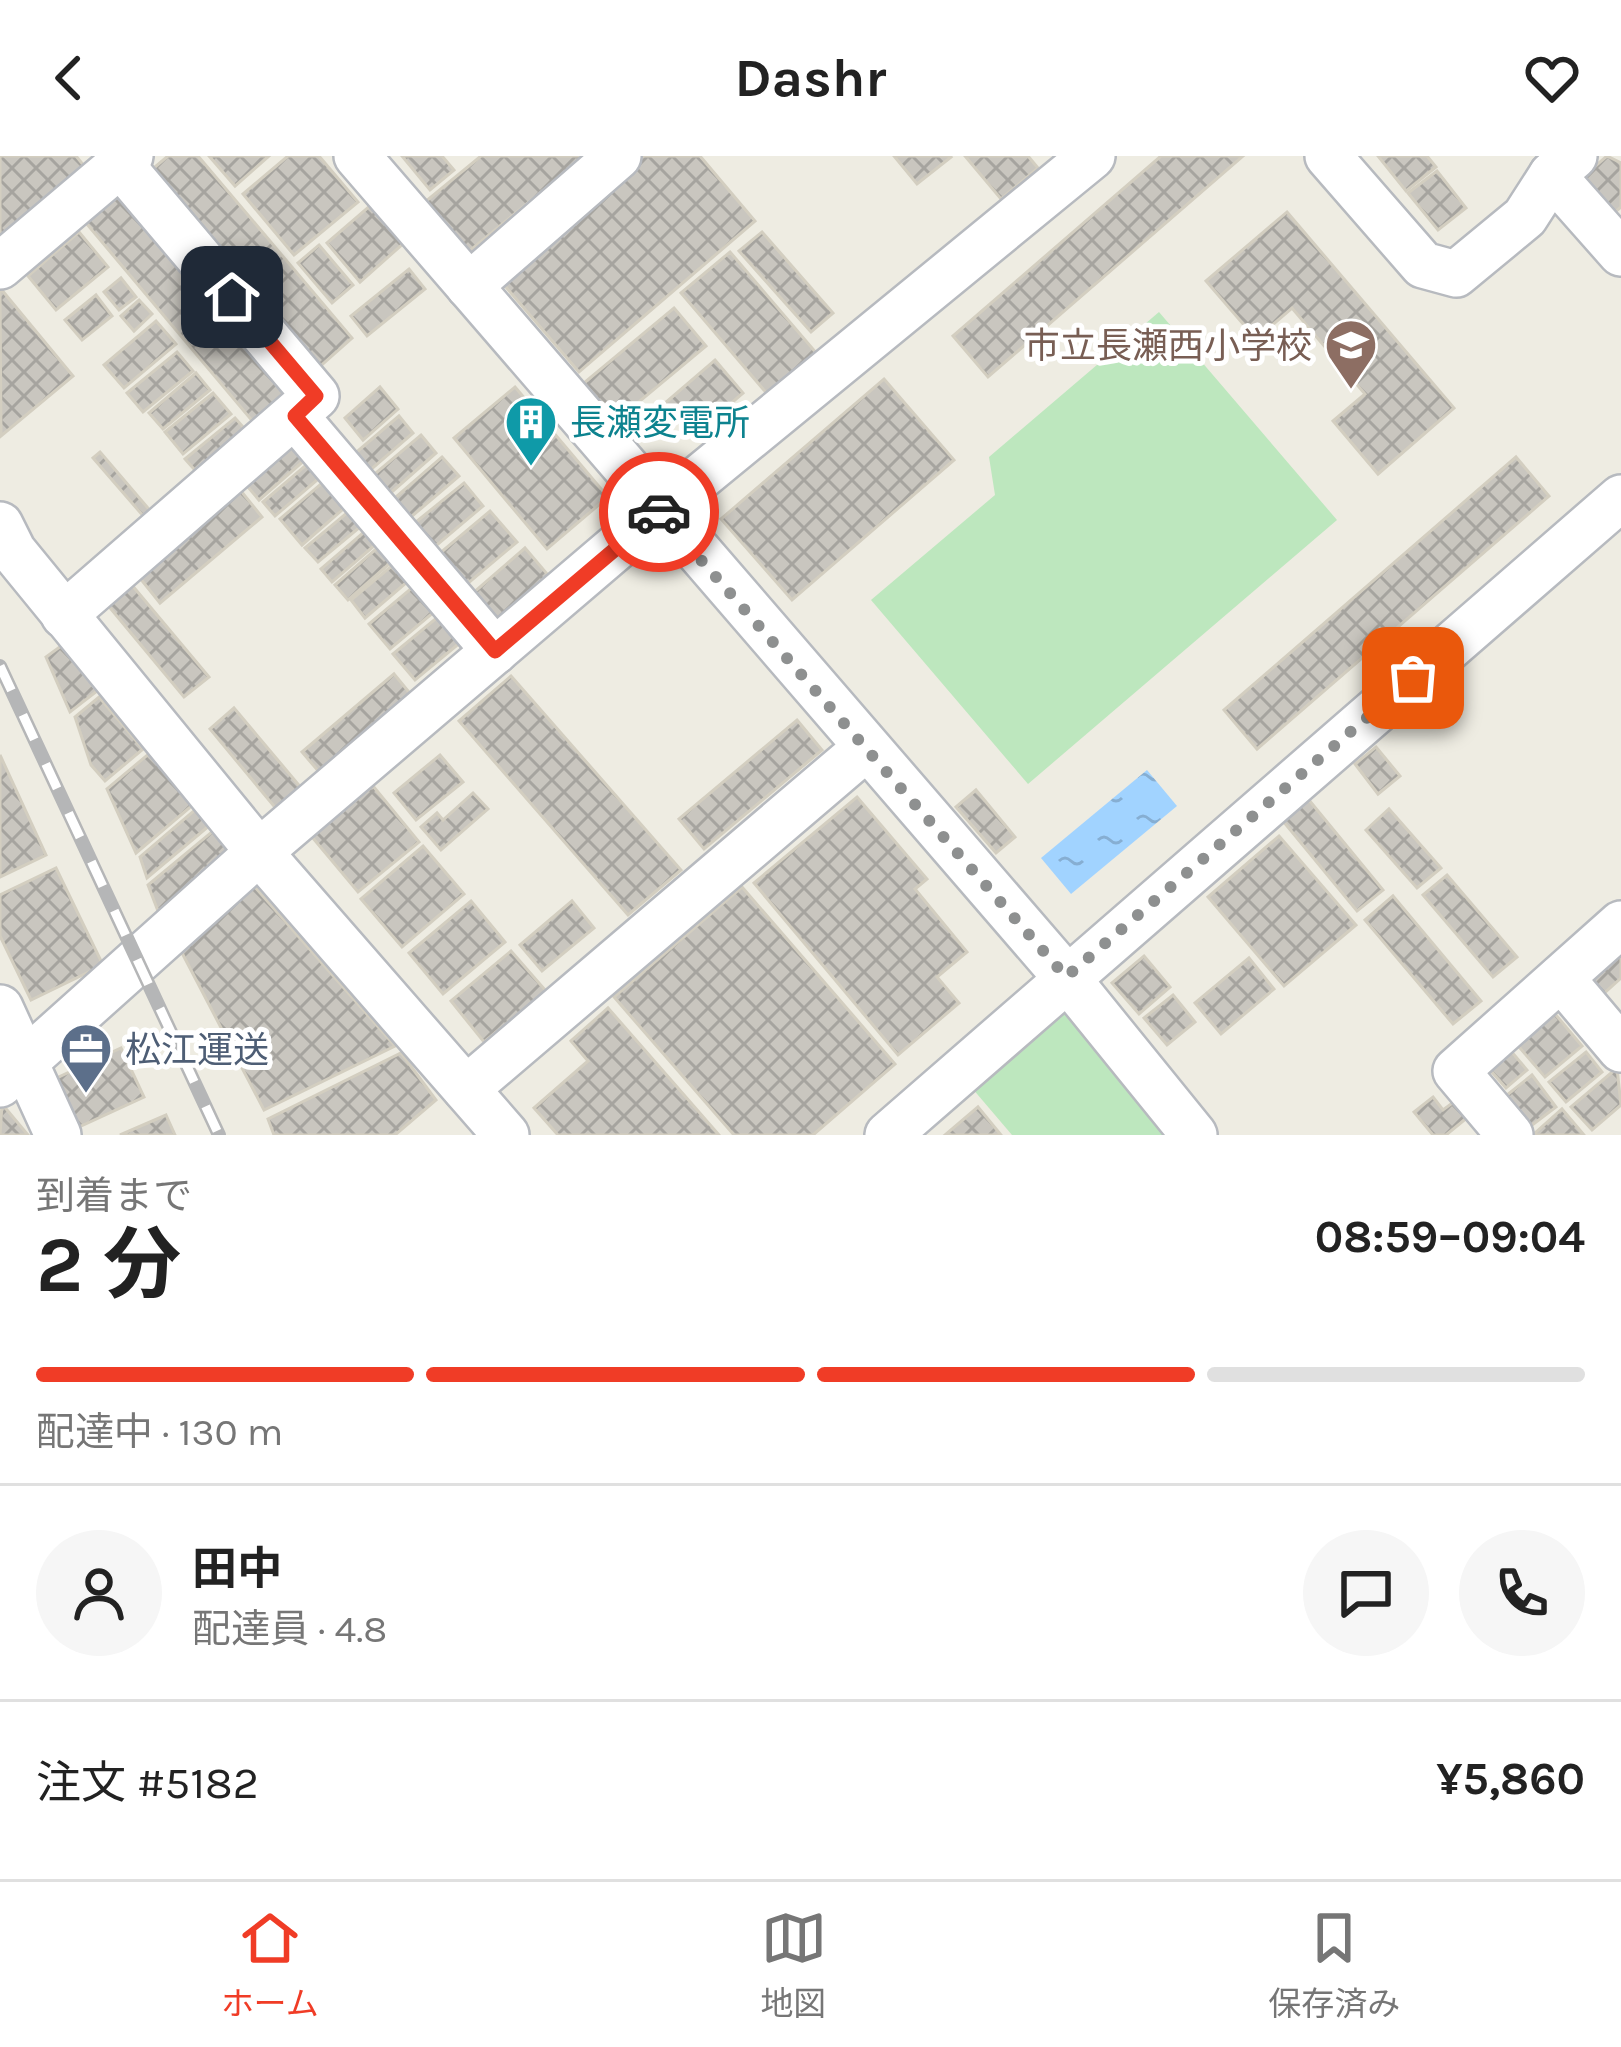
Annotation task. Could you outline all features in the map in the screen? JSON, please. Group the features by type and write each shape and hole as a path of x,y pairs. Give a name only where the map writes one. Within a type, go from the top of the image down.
{"street":[{"path":"357,156 1066,977 1194,1135"},
{"path":"469,286 618,156"},
{"path":"13,1073 259,852 495,651 1092,156"},
{"path":"1328,156 1423,265 1456,274 1525,217 1563,165 1621,253"},
{"path":"0,266 125,160 316,396 64,615"},
{"path":"295,416 495,651"},
{"path":"888,1135 1621,498"},
{"path":"0,525 13,551 259,852 506,1135"},
{"path":"466,1089 866,748"},
{"path":"1510,1135 1456,1071 1621,924"},
{"path":"1561,978 1621,1049"},
{"path":"0,1008 13,1073 58,1135"}],"green space":[{"path":"1159,312 1337,520 1028,784 871,600 995,495 989,457"},
{"path":"1060,1000 1177,1135 1012,1135 966,1081"}],"water":[{"path":"1147,770 1177,806 1071,894 1041,858"}],"building":[{"path":"0,156 76,156 85,167 0,239"},
{"path":"168,156 198,156 352,338 317,369 149,172"},
{"path":"209,156 269,156 235,186"},
{"path":"288,156 319,156 358,202 294,255 243,194"},
{"path":"402,156 442,156 454,170 430,190"},
{"path":"481,156 585,156 467,253 425,202"},
{"path":"642,156 700,156 755,221 579,372 499,279"},
{"path":"894,156 950,156 951,157 917,184"},
{"path":"965,156 1028,156 1038,168 1001,199"},
{"path":"1161,156 1243,156 988,377 953,336"},
{"path":"1378,156 1427,156 1436,167 1406,191"},
{"path":"1607,156 1621,163 1621,207 1609,217 1579,180"},
{"path":"1437,171 1466,208 1438,230 1408,193"},
{"path":"127,189 295,389 254,423 86,223"},
{"path":"372,204 405,242 360,282 327,243"},
{"path":"1287,212 1454,408 1378,474 1333,421 1365,394 1292,308 1256,339 1206,281"},
{"path":"79,232 108,267 56,310 28,276"},
{"path":"762,232 833,313 811,332 739,251"},
{"path":"319,245 353,285 332,303 298,263"},
{"path":"730,252 818,355 769,396 681,293"},
{"path":"409,269 425,289 367,336 351,316"},
{"path":"121,278 136,297 119,310 104,292"},
{"path":"0,290 73,376 1,436"},
{"path":"96,295 112,316 82,340 65,320"},
{"path":"139,300 152,314 134,331 121,316"},
{"path":"674,308 706,346 616,421 584,383"},
{"path":"156,321 176,344 124,388 104,365"},
{"path":"177,352 193,371 143,412 127,393"},
{"path":"715,360 743,393 692,437 664,404"},
{"path":"196,373 210,390 163,429 149,413"},
{"path":"884,379 954,460 792,600 721,519"},
{"path":"380,387 398,409 363,440 345,418"},
{"name":"長瀬変電所","path":"515,387 608,497 547,549 454,438"},
{"path":"213,393 231,414 183,454 165,432"},
{"path":"399,416 413,433 367,473 352,456"},
{"path":"235,418 251,436 201,477 185,459"},
{"path":"421,435 436,453 386,497 370,478"},
{"path":"291,439 307,458 259,500 242,480"},
{"path":"100,452 159,521 145,518 93,458"},
{"path":"442,457 459,476 404,523 388,504"},
{"path":"1516,457 1549,496 1257,749 1224,710"},
{"path":"312,460 324,474 275,516 263,502"},
{"path":"328,478 350,503 302,545 280,519"},
{"path":"464,483 483,506 431,550 411,526"},
{"path":"241,491 262,517 160,603 139,577"},
{"path":"354,507 366,522 318,562 305,548"},
{"path":"490,511 517,542 466,585 439,554"},
{"path":"371,526 382,539 332,582 321,569"},
{"path":"384,542 397,557 348,600 335,585"},
{"path":"525,548 548,575 495,621 472,594"},
{"path":"400,559 414,576 365,618 351,600"},
{"path":"420,581 441,606 390,649 369,624"},
{"path":"131,584 209,677 184,697 106,603"},
{"path":"445,611 467,637 415,680 393,654"},
{"path":"61,646 97,691 70,712 46,657"},
{"path":"394,674 413,697 320,773 302,752"},
{"path":"511,676 681,870 628,915 459,721"},
{"path":"99,697 143,749 105,781 91,765 75,717"},
{"path":"234,708 303,790 278,811 210,729"},
{"path":"797,720 822,750 704,849 679,819"},
{"path":"1376,747 1400,776 1378,794 1355,764"},
{"path":"151,752 195,803 136,853 107,789"},
{"path":"0,755 46,855 0,877"},
{"path":"440,755 463,782 416,820 394,793"},
{"path":"373,786 419,842 358,892 312,837"},
{"path":"976,790 1015,837 996,853 956,807"},
{"path":"473,793 488,809 441,850 421,827 437,813 443,820"},
{"path":"1304,794 1383,890 1357,911 1278,815"},
{"path":"857,797 927,879 915,889 967,952 937,977 959,1003 898,1055 754,883"},
{"path":"196,809 210,825 147,878 140,857"},
{"path":"1389,809 1441,868 1417,888 1366,830"},
{"path":"213,831 230,852 158,911 148,885"},
{"path":"1279,836 1356,925 1284,986 1208,897"},
{"path":"423,846 464,894 402,947 361,899"},
{"path":"56,868 103,965 31,1000 0,936 0,895"},
{"path":"1447,875 1517,957 1493,977 1423,895"},
{"path":"254,886 395,1046 264,1110 180,949"},
{"path":"742,887 895,1064 813,1135 734,1135 614,997"},
{"path":"1393,896 1481,1001 1453,1024 1365,920"},
{"path":"471,901 505,942 443,994 409,953"},
{"path":"572,901 594,928 542,971 520,945"},
{"path":"1621,944 1621,978 1602,995 1589,980"},
{"path":"511,951 546,991 484,1042 451,1001"},
{"path":"1144,956 1170,987 1139,1014 1112,983"},
{"path":"1249,958 1274,989 1221,1034 1195,1003"},
{"path":"1173,995 1195,1022 1167,1045 1144,1018"},
{"path":"608,1008 719,1135 558,1135 534,1108 588,1061 571,1041"},
{"path":"1550,1008 1582,1046 1545,1077 1513,1040"},
{"path":"1505,1044 1527,1070 1506,1088 1484,1063"},
{"path":"121,1048 144,1097 68,1132 46,1083"},
{"path":"1586,1052 1602,1072 1566,1102 1549,1082"},
{"path":"401,1053 436,1100 395,1135 274,1135 268,1119"},
{"path":"1617,1068 1621,1105 1592,1130 1571,1107"},
{"path":"1532,1075 1556,1107 1531,1126 1507,1095"},
{"path":"1433,1097 1443,1110 1455,1101 1468,1117 1446,1135 1433,1135 1414,1112"},
{"path":"2,1104 28,1135 0,1135"},
{"path":"978,1107 1001,1135 945,1135"},
{"path":"1562,1109 1584,1135 1535,1133"},
{"path":"166,1115 175,1135 120,1135"}],"railway":[{"path":"0,666 219,1135"}],"way so far":[{"path":"659,512 1066,977 1413,678"}],"place":[{"name":"市立長瀬西小学校","path":"1351,391"},
{"name":"長瀬変電所","path":"531,468"},
{"name":"松江運送","path":"86,1095"}],"route":[{"path":"232,297 316,396 295,416 495,651 659,512"}]}
